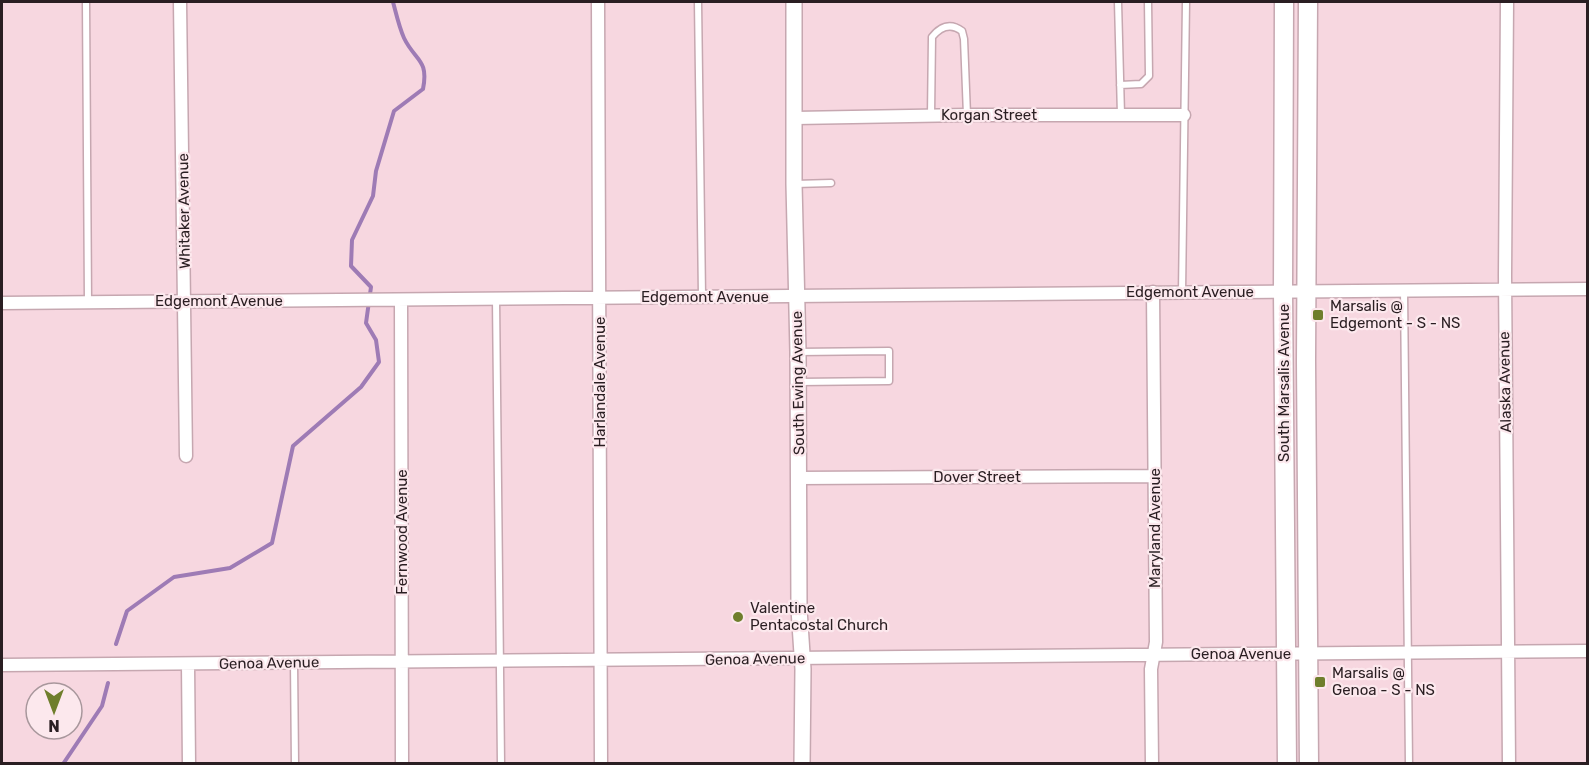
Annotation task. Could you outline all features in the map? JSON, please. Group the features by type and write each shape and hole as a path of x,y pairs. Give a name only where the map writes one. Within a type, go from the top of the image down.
{"main road":[{"name":"South Marsalis Avenue","path":"1284,2 1283,292 1287,764"},
{"name":"South Marsalis Avenue","path":"1308,2 1306,291 1309,764"}],"street":[{"name":"Whitaker Avenue","path":"180,2 186,456"},
{"name":"Harlandale Avenue","path":"598,2 601,764"},
{"name":"South Ewing Avenue","path":"794,2 794,184 802,764"},
{"name":"Alaska Avenue","path":"1508,2 1505,290 1509,764"},
{"name":"Korgan Street","path":"795,118 1184,115"},
{"name":"Edgemont Avenue","path":"2,303 1587,289"},
{"name":"Maryland Avenue","path":"1152,764 1151,669 1156,642 1153,292"},
{"name":"Fernwood Avenue","path":"401,300 402,764"},
{"name":"Dover Street","path":"799,478 1155,476"},
{"name":"Genoa Avenue","path":"2,665 1587,651"},
{"path":"188,664 189,764"}],"lane":[{"path":"86,2 88,303"},
{"path":"698,2 702,296"},
{"path":"1118,2 1121,115"},
{"path":"1120,85 1141,84 1149,76 1148,2"},
{"path":"1182,292 1186,2"},
{"path":"931,116 932,38 938,30 952,26 962,31 964,39 967,115"},
{"path":"794,184 831,183"},
{"path":"1404,290 1409,764"},
{"path":"496,299 501,764"},
{"path":"798,352 889,351 889,381 798,382"},
{"path":"294,662 295,764"}],"waterway":[{"path":"116,644 127,611 174,577 230,568 272,543 293,446 361,387 379,362 376,340 366,323 371,287 351,266 352,240 373,196 376,171 394,111 423,89 424,79 423,66 402,34 393,2"},
{"path":"63,764 102,706 108,683"}],"place":[{"name":"Marsalis @ Edgemont - S - NS","path":"1318,315"},
{"name":"Valentine Pentacostal Church","path":"738,617"},
{"name":"Marsalis @ Genoa - S - NS","path":"1320,682"}]}
